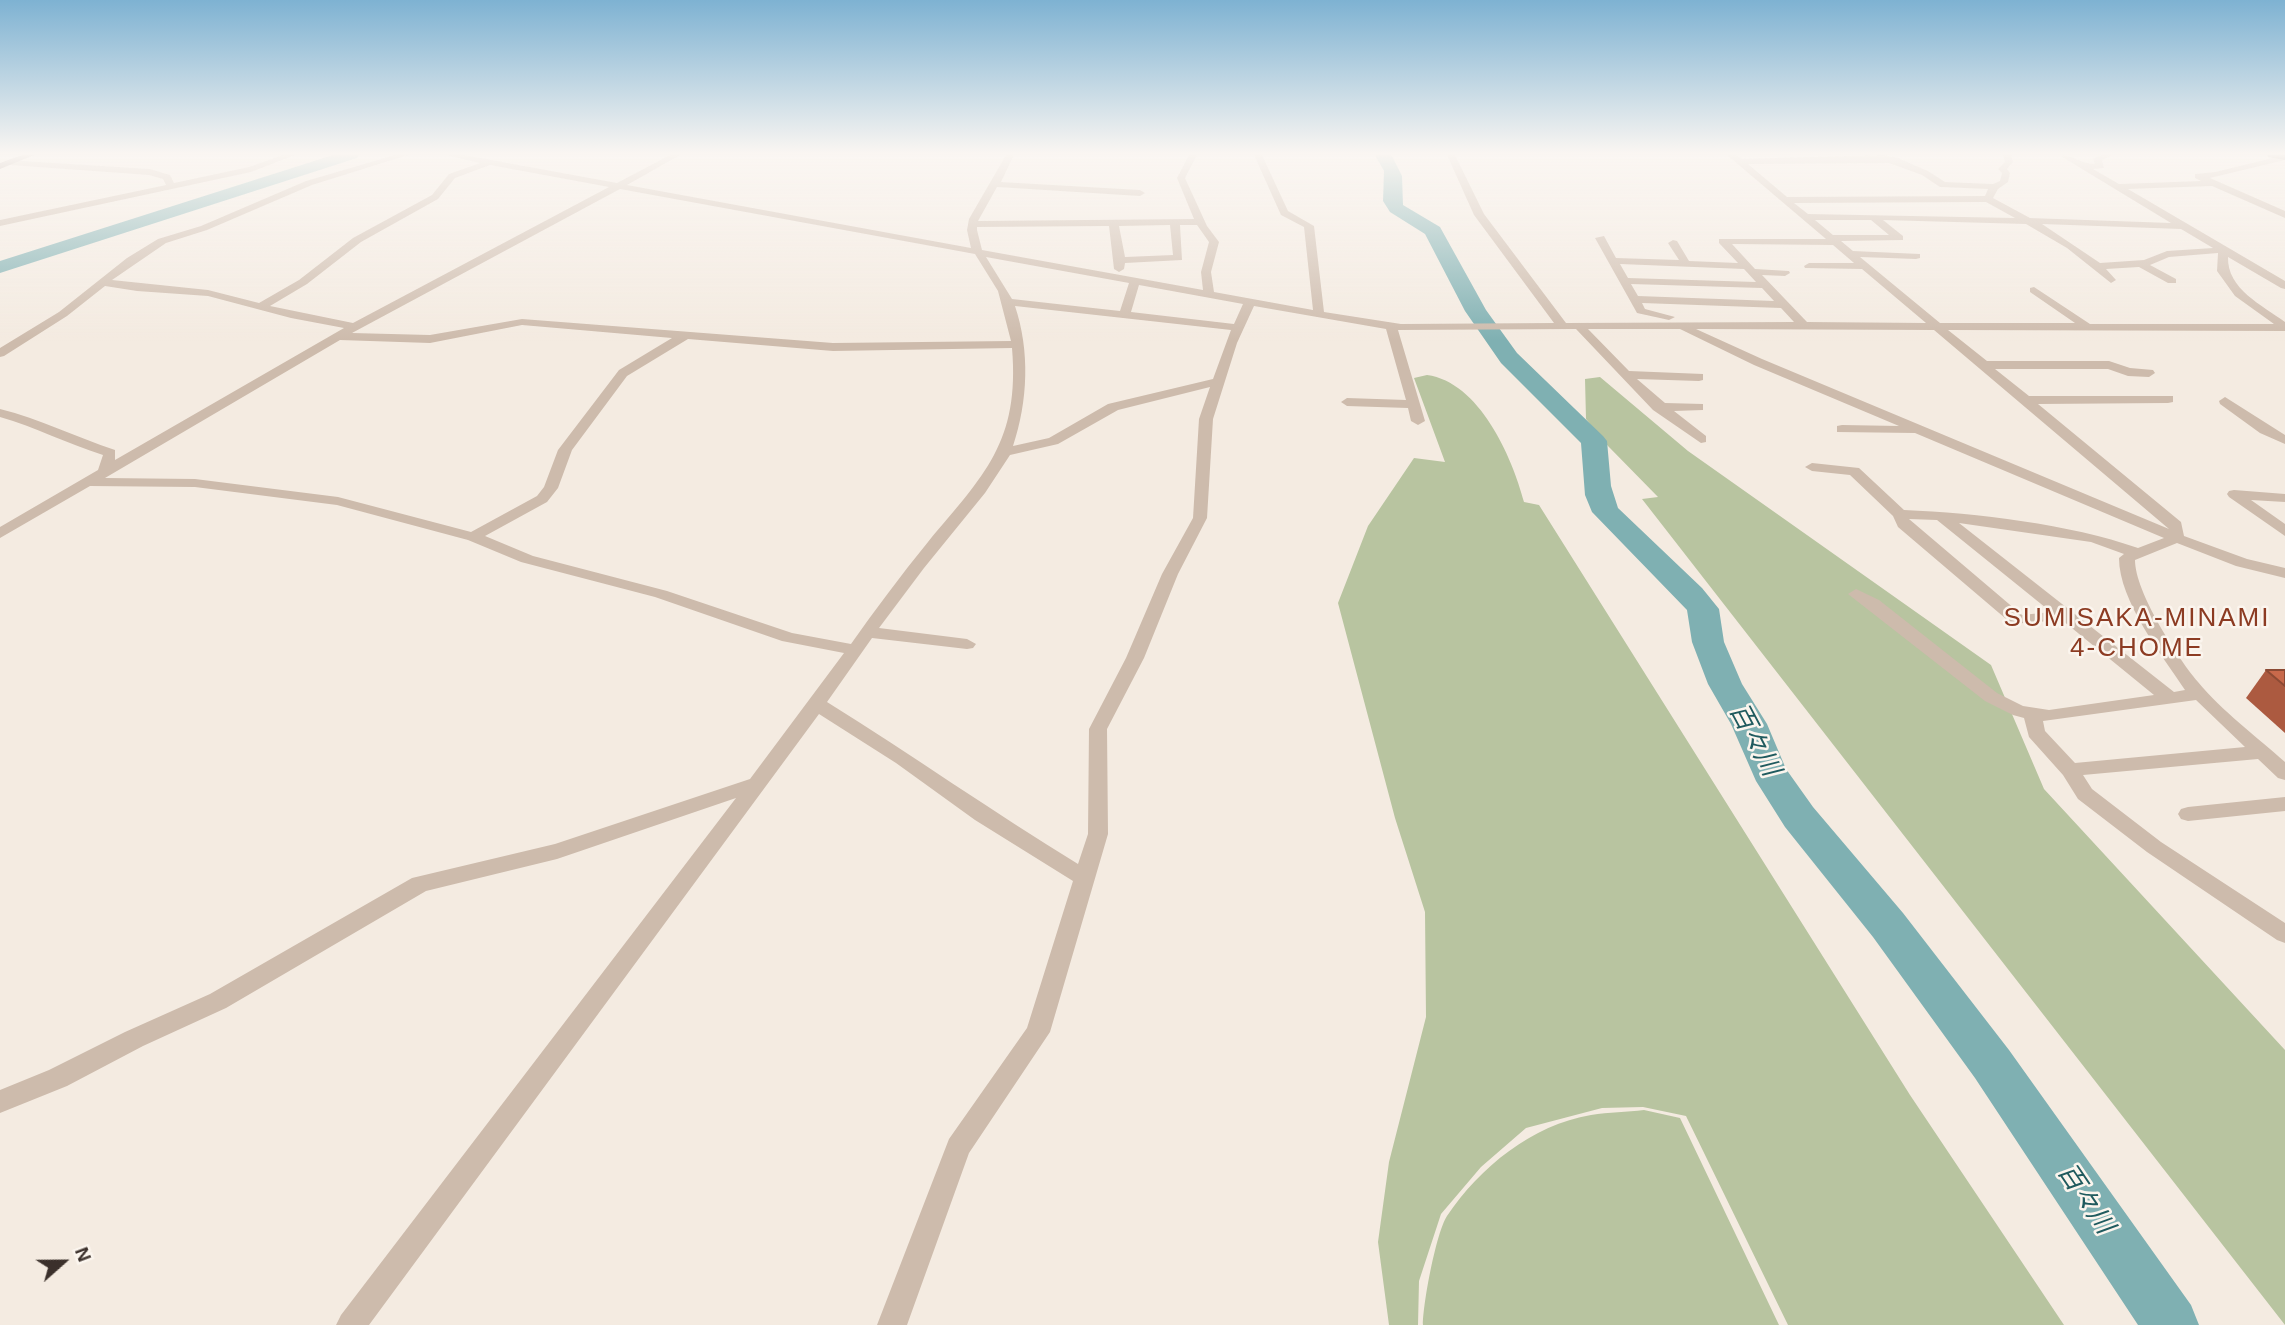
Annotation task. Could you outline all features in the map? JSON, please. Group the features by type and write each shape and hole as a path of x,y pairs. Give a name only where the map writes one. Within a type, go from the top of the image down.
{"street":[{"path":"0,223 29,217"},
{"path":"0,353 63,314 131,260 162,241 230,217"},
{"path":"260,307 303,282 357,240 399,217"},
{"path":"0,533 338,336 562,217"},
{"path":"788,217 1391,326 1560,324 2285,328"},
{"path":"351,1325 817,705 867,632 966,506 1003,452 1013,423 1017,400 1018,344 1007,302 979,252 972,233 974,217"},
{"path":"1198,217 1213,243 1206,271 1209,294"},
{"path":"1290,217 1309,226 1320,314"},
{"path":"1480,217 1560,324"},
{"path":"1806,217 2183,226"},
{"path":"1806,217 2176,525 2177,538"},
{"path":"2019,217 2100,266 2111,280"},
{"path":"2168,217 2285,286"},
{"path":"1803,326 1723,241 1899,238 1874,218"},
{"path":"1121,260 1178,258 1175,222"},
{"path":"973,225 1200,222"},
{"path":"1114,224 1121,260 1117,276"},
{"path":"1600,238 1641,311 1703,325"},
{"path":"1672,248 1686,264"},
{"path":"1606,249 1654,250"},
{"path":"2100,266 2140,263 2160,259 2167,254 2223,250"},
{"path":"2223,250 2222,271 2239,294 2285,328"},
{"path":"1849,254 1916,256"},
{"path":"1613,261 1785,273"},
{"path":"2140,263 2172,281"},
{"path":"1809,266 1864,266"},
{"path":"1125,315 1135,279"},
{"path":"1624,281 1765,285"},
{"path":"103,282 137,288 208,293 355,327"},
{"path":"2034,290 2089,328"},
{"path":"1634,299 1784,305"},
{"path":"1007,302 1238,328"},
{"path":"892,1325 958,1147 1038,1032 1098,834 1098,729 1135,658 1170,574 1200,518 1206,419 1250,302"},
{"path":"338,336 430,339 522,322 854,348 1018,344"},
{"path":"1578,325 1658,407 1701,439"},
{"path":"1679,325 1758,362 2177,538 2242,563 2285,573"},
{"path":"1391,326 1418,421"},
{"path":"473,537 542,499 551,488 565,450 623,373 684,336"},
{"path":"1985,365 2109,366 2128,372 2149,373"},
{"path":"1625,375 1699,377"},
{"path":"1003,452 1053,441 1092,416 1113,407 1219,381"},
{"path":"1356,400 1413,404"},
{"path":"2026,400 2168,400"},
{"path":"2225,401 2265,430 2285,440"},
{"path":"1658,407 1698,407"},
{"path":"0,413 32,422 64,438 110,453 105,471"},
{"path":"1842,429 1921,430"},
{"path":"1812,467 1854,471 1900,514 1903,524 2018,621 2066,615"},
{"path":"85,482 195,483 313,497 390,513 473,537 527,559 661,594 788,638 855,650"},
{"path":"2285,498 2234,494 2285,531"},
{"path":"1900,514 1941,516 2094,538 2136,553"},
{"path":"1941,516 2170,698"},
{"path":"2177,538 2127,558 2127,574 2149,621 2199,694 2259,752 2285,773"},
{"path":"1856,594 1873,603 1992,697 2019,711 2049,716 2199,694"},
{"path":"867,632 967,644"},
{"path":"817,705 903,758 982,816 1085,878"},
{"path":"2033,714 2036,733 2070,770 2085,794 2154,847 2285,934"},
{"path":"2070,770 2259,752"},
{"path":"0,1102 58,1078 134,1039 218,1001 420,884 557,851 755,784"},
{"path":"2188,814 2285,804"}],"green space":[{"path":"1427,375 1446,381 1462,391 1490,424 1502,443 1524,502 1539,505 1910,1095 2064,1325 1788,1325 1686,1116 1643,1107 1602,1108 1526,1128 1481,1167 1441,1214 1419,1281 1418,1325 1389,1325 1378,1242 1389,1162 1426,1017 1425,912 1395,818 1338,603 1368,526 1414,458 1445,462 1414,378"},
{"path":"1600,377 1688,451 1991,665 2044,789 2285,1050 2285,1325 1642,499 1658,497 1608,446 1586,419 1585,379"},
{"path":"1644,1110 1680,1118 1779,1325 1423,1325 1431,1269 1443,1225 1460,1198 1475,1181 1509,1151 1548,1128 1591,1115"}],"building":[{"path":"2266,670 2285,670 2285,686"}],"waterway":[{"path":"0,267 154,217"},
{"name":"百々川","path":"1410,217 1433,231 1476,311 1509,358 1594,441 1599,495 1606,512 1703,609 1708,642 1725,684 1749,724 1769,772 1799,817 1888,925 1992,1064 2171,1325"}],"district":[{"name":"SUMISAKA-MINAMI 4-CHOME","path":"2137,634"}]}
